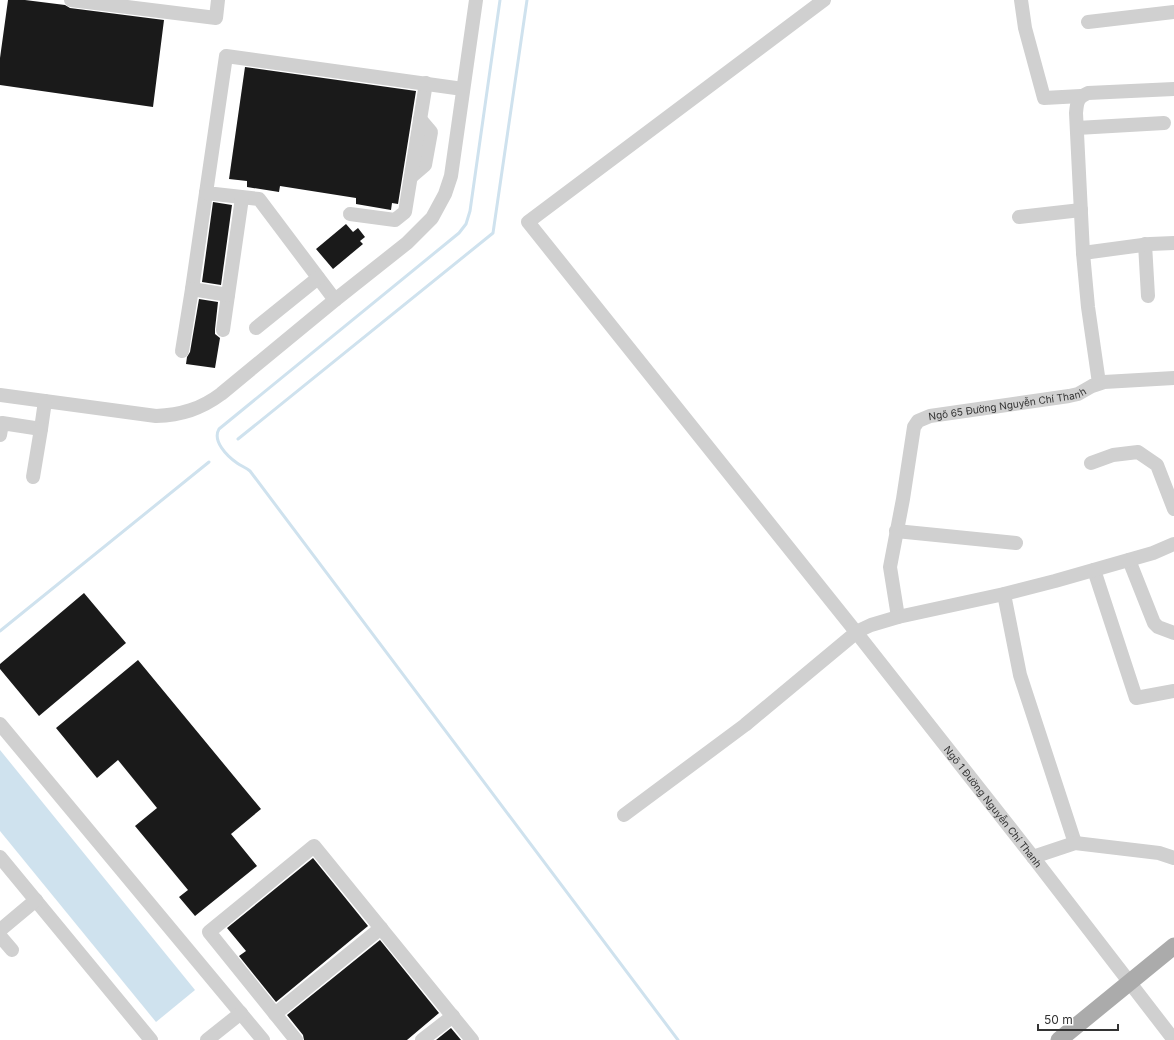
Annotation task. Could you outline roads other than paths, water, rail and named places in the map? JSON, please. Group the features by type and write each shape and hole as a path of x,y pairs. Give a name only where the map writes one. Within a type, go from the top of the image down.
{"main road":[{"path":"1059,1040 1174,946"}],"street":[{"path":"70,0 216,18 218,0"},
{"path":"0,395 156,416 187,412 204,405 221,394 407,242 432,218 450,182 476,0"},
{"name":"Ngõ 1 Đường Nguyễn Chí Thanh","path":"824,0 528,222 851,637 1033,857 1174,1040"},
{"path":"1021,0 1025,28 1044,98 1081,96 1088,93 1174,89"},
{"path":"1088,22 1174,12"},
{"path":"182,352 226,56 463,89"},
{"path":"350,214 395,220 404,212 426,83"},
{"path":"1081,96 1078,100 1076,109 1081,210 1088,307 1099,383"},
{"path":"1077,128 1164,123"},
{"path":"206,193 259,200 335,300"},
{"path":"223,330 242,198"},
{"path":"1019,217 1081,210"},
{"path":"1084,254 1145,244 1174,243"},
{"path":"1145,244 1148,296"},
{"path":"256,328 318,278"},
{"path":"192,289 228,295"},
{"name":"Ngõ 65 Đường Nguyễn Chí Thanh","path":"898,617 890,567 903,499 914,427 918,422 935,415 1069,396 1078,394 1099,383 1174,378"},
{"path":"33,477 45,401"},
{"path":"0,435 2,423 41,429"},
{"path":"1091,464 1113,455 1138,452 1157,465 1174,508"},
{"path":"896,531 1016,543"},
{"path":"624,815 744,725 851,637 871,625 898,617 1004,594 1094,570 1153,553 1174,544"},
{"path":"1129,560 1154,623 1158,627 1174,633"},
{"path":"1094,570 1136,698 1174,691"},
{"path":"1004,594 1020,675 1075,843"},
{"path":"0,724 263,1040"},
{"path":"1033,857 1075,843 1159,853 1174,858"},
{"path":"296,1040 209,932 314,846 472,1040"},
{"path":"2,863 36,900 150,1040"},
{"path":"0,930 36,900"},
{"path":"275,1014 381,928"},
{"path":"0,936 12,950"},
{"path":"207,1040 241,1013"},
{"path":"422,1040 453,1016"}],"water":[{"path":"0,750 195,990 156,1022 0,831"}],"waterway":[{"path":"500,0 470,211 466,224 459,233 219,429 217,438 225,452 237,463 250,471 678,1040"},
{"path":"238,439 493,233 527,0"},
{"path":"0,631 209,462"}]}
